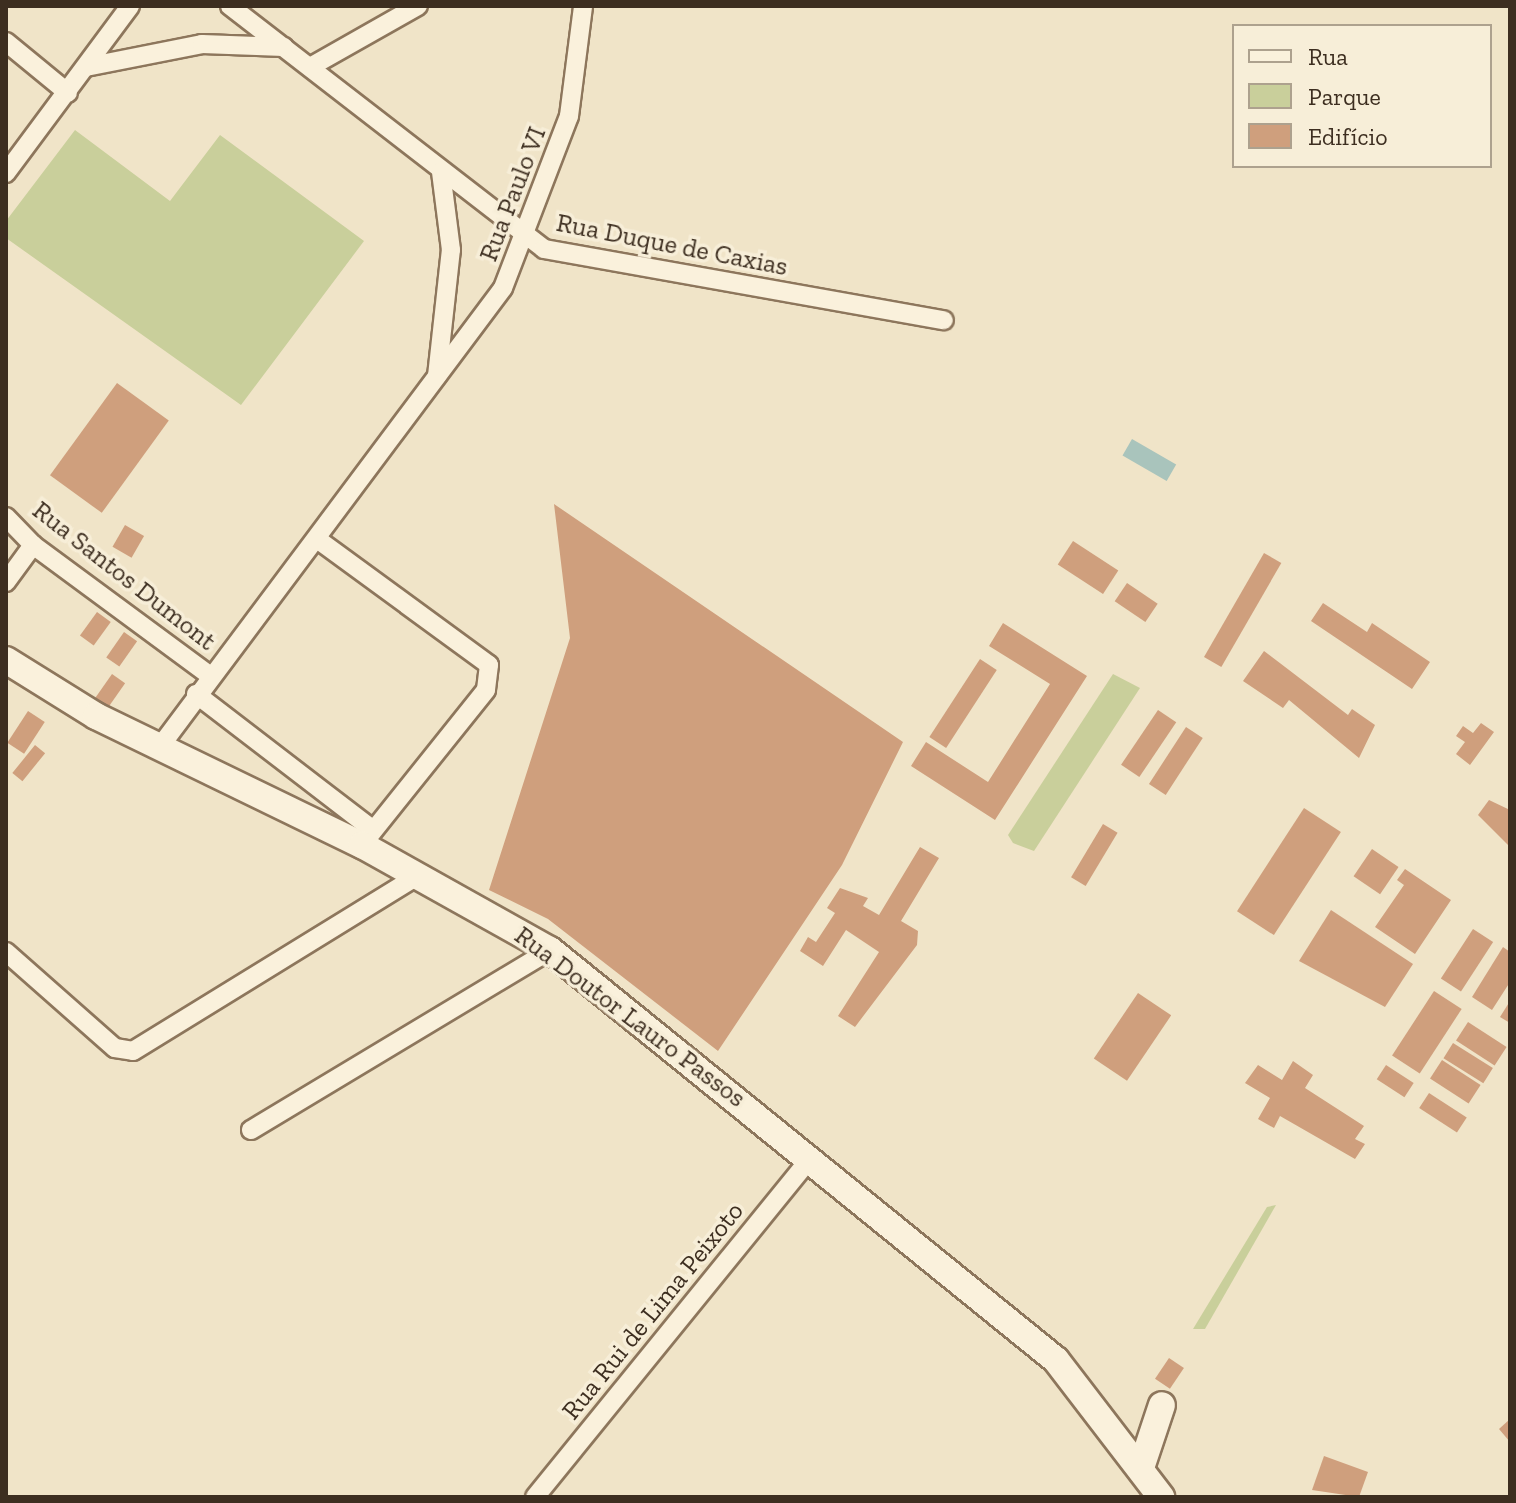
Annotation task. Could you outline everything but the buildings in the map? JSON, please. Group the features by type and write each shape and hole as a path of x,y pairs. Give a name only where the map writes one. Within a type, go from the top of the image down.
{"main road":[{"name":"Rua Doutor Lauro Passos","path":"6,660 159,748 367,837 419,875 550,950 811,1157 1056,1360 1161,1497"},
{"path":"1141,1468 1162,1405"}],"street":[{"path":"6,173 130,6"},
{"name":"Rua Duque de Caxias","path":"230,6 525,238 568,256 944,320"},
{"path":"310,67 418,6"},
{"name":"Rua Paulo VI","path":"159,748 196,694 317,539 503,288 525,238 569,116 583,6"},
{"path":"6,42 68,93"},
{"path":"86,67 202,44 284,47"},
{"name":"Rua Paulo VI","path":"437,378 451,250 441,172"},
{"name":"Rua Santos Dumont","path":"6,517 33,545 211,676"},
{"path":"196,694 367,837 486,690 489,665 317,539"},
{"path":"6,582 33,545"},
{"path":"6,952 115,1048 142,1048 419,875"},
{"path":"251,1130 550,950"},
{"name":"Rua Rui de Lima Peixoto","path":"535,1497 811,1157"}],"green space":[{"path":"75,130 170,201 220,135 364,241 241,405 6,238 6,221"},
{"path":"1113,674 1140,688 1034,851 1013,843 1008,835"},
{"path":"1276,1205 1205,1329 1193,1329 1267,1207"}],"water":[{"path":"1132,439 1176,465 1167,481 1122,455"}]}
